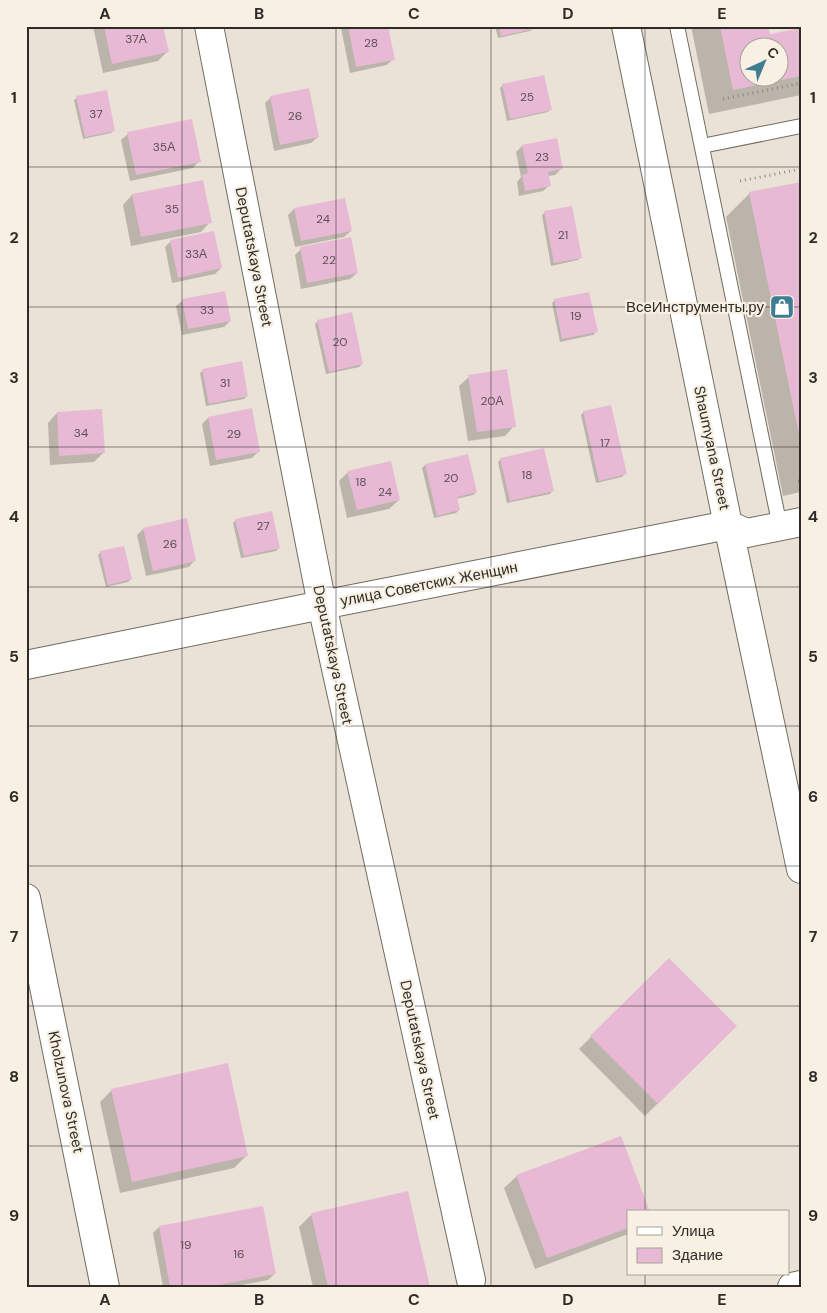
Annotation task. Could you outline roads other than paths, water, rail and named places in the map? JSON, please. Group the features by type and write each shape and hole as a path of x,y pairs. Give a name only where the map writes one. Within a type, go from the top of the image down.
{"street":[{"name":"Deputatskaya Street","path":"209,26 322,605 471,1280"},
{"name":"Shaumyana Street","path":"626,26 728,525 801,869"},
{"path":"728,525 747,534 790,524"},
{"name":"улица Советских Женщин","path":"26,666 322,605 728,525"},
{"name":"Kholzunova Street","path":"26,898 105,1287"},
{"path":"792,1287 801,1285"}],"lane":[{"path":"677,26 702,146 790,524"},
{"path":"702,146 801,126"}],"place":[{"name":"ВсеИнструменты.ру","path":"782,307"}]}
